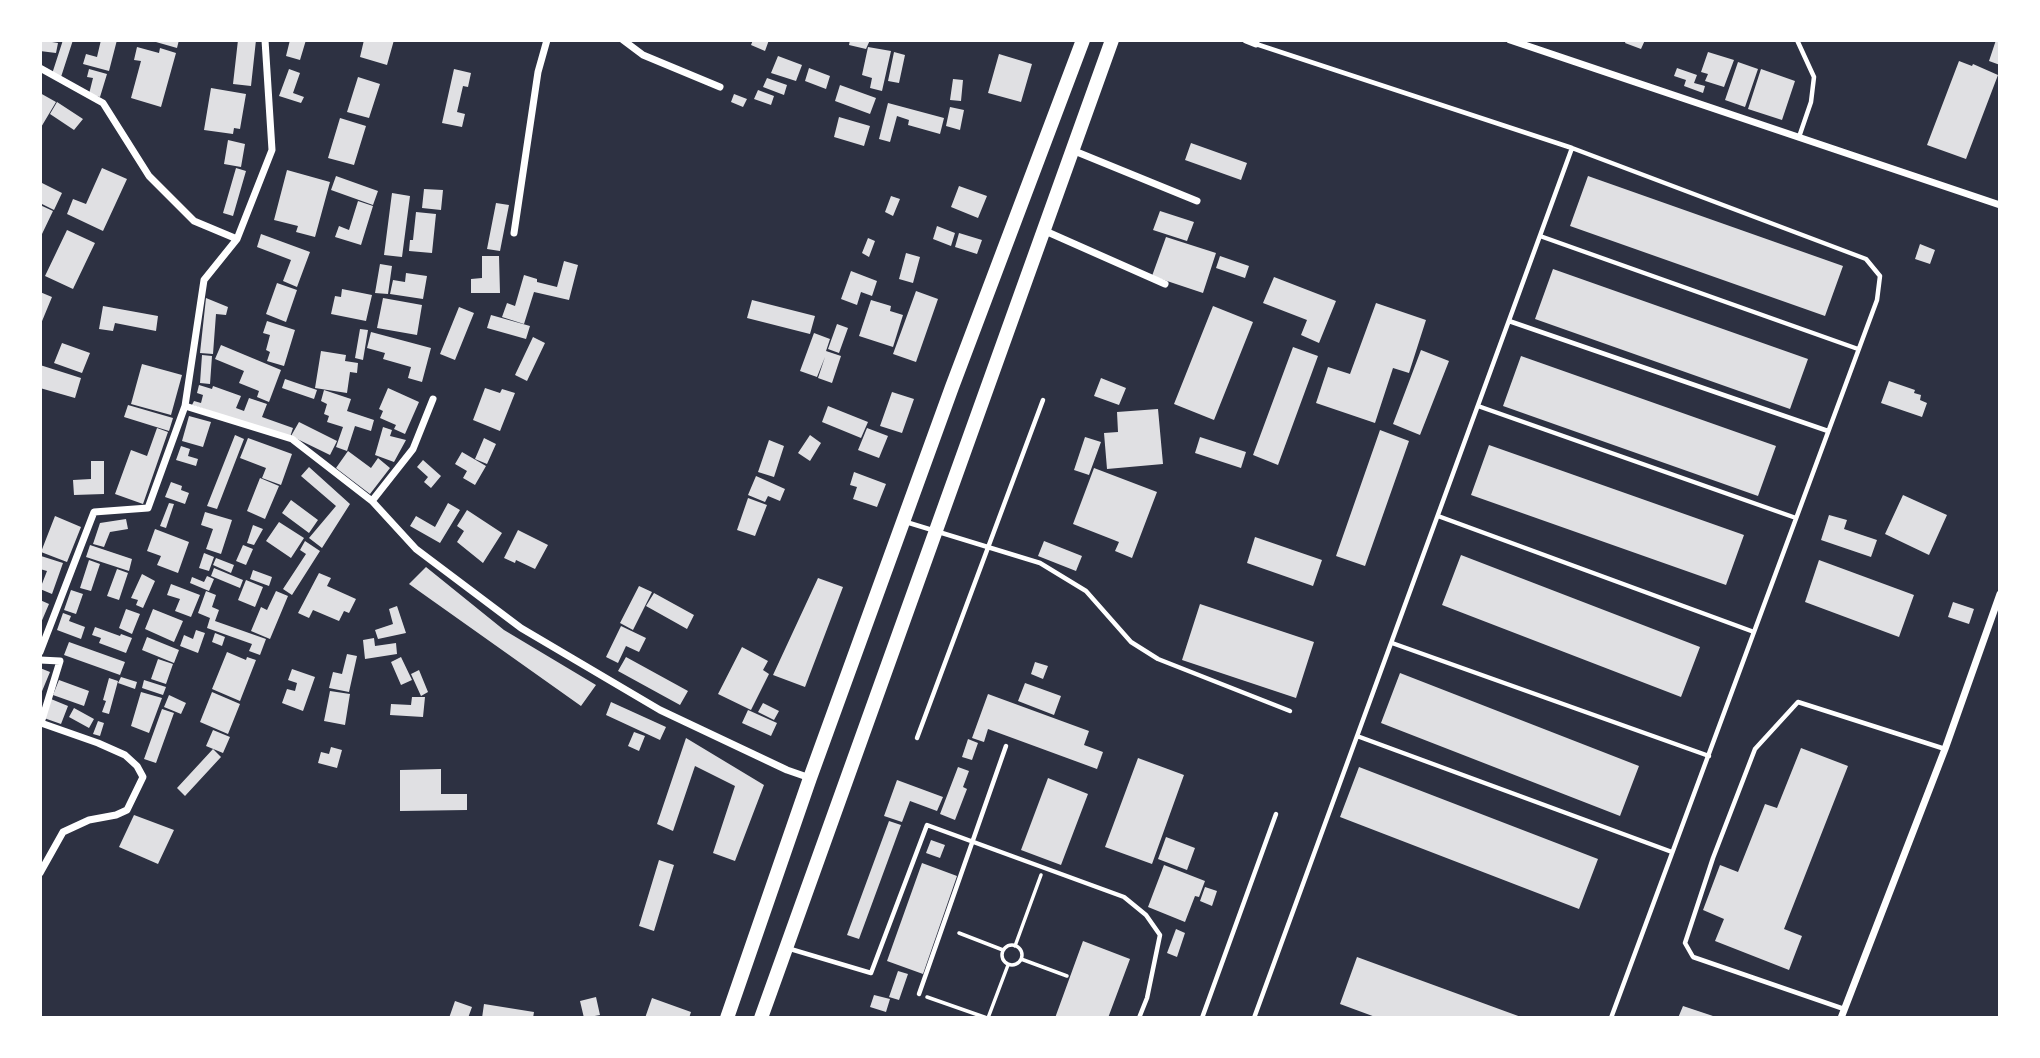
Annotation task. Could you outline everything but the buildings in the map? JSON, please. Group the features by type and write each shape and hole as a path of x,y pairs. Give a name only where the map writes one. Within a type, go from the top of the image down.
{"highway":[{"path":"727,1018 810,778 952,387 1083,40"},
{"path":"761,1018 1112,40"}],"street":[{"path":"40,652 94,512 148,508 185,406 204,280 237,239 272,150 265,40"},
{"path":"514,233 538,72 547,40"},
{"path":"623,40 643,55 720,87"},
{"path":"1246,40 1256,44"},
{"path":"1510,40 2000,205"},
{"path":"40,68 103,103 149,176 194,221 237,239"},
{"path":"1071,150 1197,201"},
{"path":"1043,230 1165,284"},
{"path":"372,501 413,449 433,399"},
{"path":"185,406 292,439 372,501 416,549 521,628 660,710 786,770 810,778"},
{"path":"1841,1018 1945,749 2000,594"},
{"path":"40,660 60,661 41,723 125,755 137,766 143,777 127,810 89,820 64,832 40,873"}],"lane":[{"path":"1797,40 1814,78 1811,102 1799,137"},
{"path":"1256,44 1572,148 1866,259 1880,275 1877,300 1611,1018"},
{"path":"1254,1018 1572,148"},
{"path":"1540,236 1858,349"},
{"path":"1509,321 1828,431"},
{"path":"917,738 1043,400"},
{"path":"1478,406 1796,519"},
{"path":"1438,516 1754,632"},
{"path":"905,522 1040,563 1086,591 1130,642 1158,659 1290,711"},
{"path":"1392,643 1709,756"},
{"path":"1844,1009 1693,957 1685,943 1755,749 1798,702 1945,749"},
{"path":"1357,736 1672,852"},
{"path":"919,994 1006,746"},
{"path":"1202,1018 1276,814"},
{"path":"786,948 871,973 927,825 1124,897 1146,915 1160,935 1147,998 1139,1018"}],"path":[{"path":"1015,946 1044,867"},
{"path":"959,933 1003,950"},
{"path":"1008,946 1015,946 1022,953 1021,959 1017,964 1008,965 1002,957 1003,950 1008,946"},
{"path":"1021,959 1067,975"},
{"path":"919,994 987,1018 1008,965"}]}
